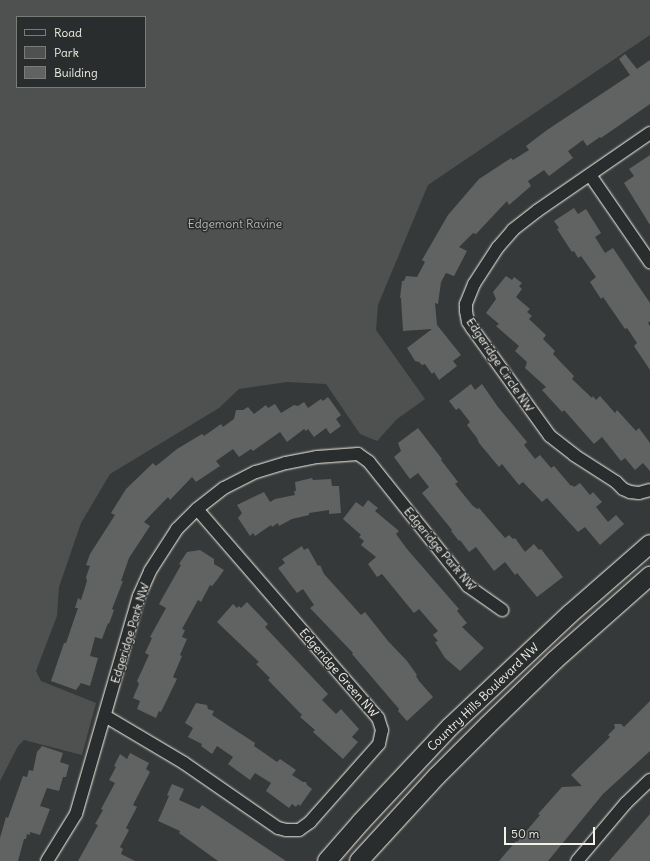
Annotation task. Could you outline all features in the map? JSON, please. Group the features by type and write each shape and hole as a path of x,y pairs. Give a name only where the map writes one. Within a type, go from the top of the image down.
{"main road":[{"name":"Country Hills Boulevard NW","path":"327,861 398,781 461,716 564,619 650,544"},
{"name":"Country Hills Boulevard NW","path":"359,861 436,776 488,724 555,660 650,576"}],"street":[{"name":"Edgeridge Circle NW","path":"650,133 537,211 513,230 498,247 474,284 466,304 466,317 472,328 534,416 550,436 574,455 616,482 623,489 630,492 639,493 650,490"},
{"path":"590,174 650,262"},
{"name":"Edgeridge Park NW","path":"47,861 76,814 139,596 150,571 177,529 197,509 224,488 256,472 286,462 349,453 358,454 369,462 468,586 502,610"},
{"name":"Edgeridge Green NW","path":"105,716 184,762 278,828 286,830 299,830 310,822 380,744 382,730 378,718 197,509"},
{"path":"577,861 626,803 650,780"}],"green space":[{"name":"Edgemont Ravine","path":"0,0 650,0 650,35 428,185 378,305 376,330 425,399 397,419 377,441 360,434 326,384 287,382 239,389 219,408 110,474 81,523 59,587 57,616 36,671 41,681 96,703 82,755 24,740 18,746 0,781"}],"building":[{"path":"625,54 637,69 650,60 650,104 601,138 600,137 587,146 583,140 568,151 573,158 549,176 544,170 528,181 531,186 509,205 507,201 476,234 473,233 459,247 467,251 454,276 446,273 441,282 438,304 435,303 437,325 461,355 453,361 457,366 439,380 434,372 432,374 425,364 422,365 415,361 407,348 432,329 403,331 400,298 402,281 404,281 406,276 417,277 425,262 422,260 448,215 479,179 511,158 513,160 529,150 526,146 547,130 630,75 619,59"},
{"path":"650,155 650,225 624,183 634,176 629,169"},
{"path":"574,208 578,214 586,209 601,233 595,237 605,253 613,248 650,303 650,321 648,323 650,326 650,370 634,346 637,343 627,328 625,329 603,297 601,299 590,282 596,277 581,256 578,258 574,251 572,252 557,229 559,228 554,221"},
{"path":"506,276 512,280 514,277 522,283 519,286 522,289 516,297 530,309 527,312 532,316 529,319 546,335 543,339 555,351 553,354 574,376 572,379 592,398 593,396 596,400 600,396 615,413 617,410 636,431 639,428 650,443 650,471 643,463 635,470 625,458 621,461 602,437 594,444 564,410 562,412 542,390 546,387 525,368 527,362 515,351 519,346 496,326 499,324 486,313 496,299 493,292"},
{"path":"471,384 475,390 482,384 498,407 527,442 524,445 535,459 540,455 551,468 554,466 571,486 572,485 574,487 580,483 590,495 593,492 602,502 596,507 608,522 616,515 624,524 600,545 585,527 578,532 547,498 542,502 523,482 519,485 502,464 499,467 479,443 467,425 470,422 459,408 456,410 449,401"},
{"path":"328,397 341,415 336,419 341,426 330,434 326,428 314,437 308,429 306,431 304,429 287,442 280,432 253,451 251,449 239,457 233,449 216,461 220,466 196,482 192,477 170,500 168,497 144,522 150,526 129,558 121,581 123,581 112,609 114,610 109,624 108,623 102,639 95,637 90,656 98,658 90,686 81,683 76,690 51,681 78,608 75,608 78,598 81,600 87,581 86,577 90,566 86,565 90,554 115,515 111,513 126,489 153,463 156,466 177,449 202,434 204,436 221,424 223,427 234,419 236,410 243,410 248,407 254,414 266,405 268,408 275,404 281,413 294,405 298,406 304,402 308,408 321,399 323,401"},
{"path":"418,428 458,482 455,484 472,505 477,509 479,508 505,538 509,535 513,539 515,538 525,552 534,544 539,550 541,549 563,577 537,597 517,573 515,575 505,562 494,571 476,547 469,552 422,493 429,487 418,473 410,479 394,457 401,451 398,443"},
{"path":"312,478 313,480 331,479 332,486 339,486 341,513 329,514 329,510 309,513 309,515 292,519 279,526 278,523 272,527 271,525 255,536 253,533 250,536 238,518 242,513 237,505 264,492 270,502 275,499 295,495 295,482"},
{"path":"368,500 378,508 375,511 399,531 396,534 407,549 459,609 457,611 467,623 462,627 484,648 460,671 445,658 435,642 438,641 433,635 438,631 419,609 414,613 382,574 377,577 368,564 376,557 361,545 364,541 359,537 361,535 343,519 356,502 363,507"},
{"path":"302,546 304,550 308,548 318,566 320,565 324,574 361,615 365,612 388,641 407,661 417,675 416,676 419,681 433,697 407,721 398,711 399,709 352,654 353,653 310,608 314,605 303,589 297,593 278,568 285,563 282,559"},
{"path":"200,550 214,559 214,564 224,570 212,586 210,585 201,602 198,600 182,629 185,630 182,637 187,639 173,677 177,679 161,712 159,711 156,718 137,709 140,701 133,698 139,684 137,681 149,655 145,653 152,638 150,637 166,608 159,604 181,565 179,564 187,552"},
{"path":"247,602 268,624 265,627 328,694 322,700 336,714 341,709 359,729 352,737 358,742 343,759 313,732 315,730 300,717 302,715 268,680 270,678 256,664 259,662 217,622 233,604 237,608 239,606 241,608"},
{"path":"650,701 650,751 603,794 548,861 499,861 540,815 538,814 562,787 582,786 571,775 610,737 608,735 615,728 614,724 621,724 624,727"},
{"path":"196,703 207,705 208,709 214,711 212,715 255,743 254,746 277,762 280,759 296,770 292,775 303,782 306,782 312,789 300,806 298,804 296,807 292,804 289,808 266,791 271,783 255,773 250,780 228,764 233,757 217,746 212,754 201,746 202,744 188,737 193,728 185,723"},
{"path":"42,746 63,753 60,762 69,765 66,777 63,777 59,791 47,788 40,806 50,809 40,835 30,832 30,835 27,834 26,839 24,839 18,861 0,861 0,838 6,817 8,818 23,776 27,777 29,770 33,771 37,752"},
{"path":"130,753 149,763 146,769 150,772 133,805 137,807 126,828 129,830 120,847 123,849 121,854 135,861 78,861 98,825 95,824 103,810 101,809 115,783 109,780 116,767 114,766 120,754 127,759"},
{"path":"172,784 184,789 179,800 199,809 202,805 286,861 218,861 179,833 180,831 158,821 169,796 167,795"},
{"path":"650,814 650,861 609,861"}]}
